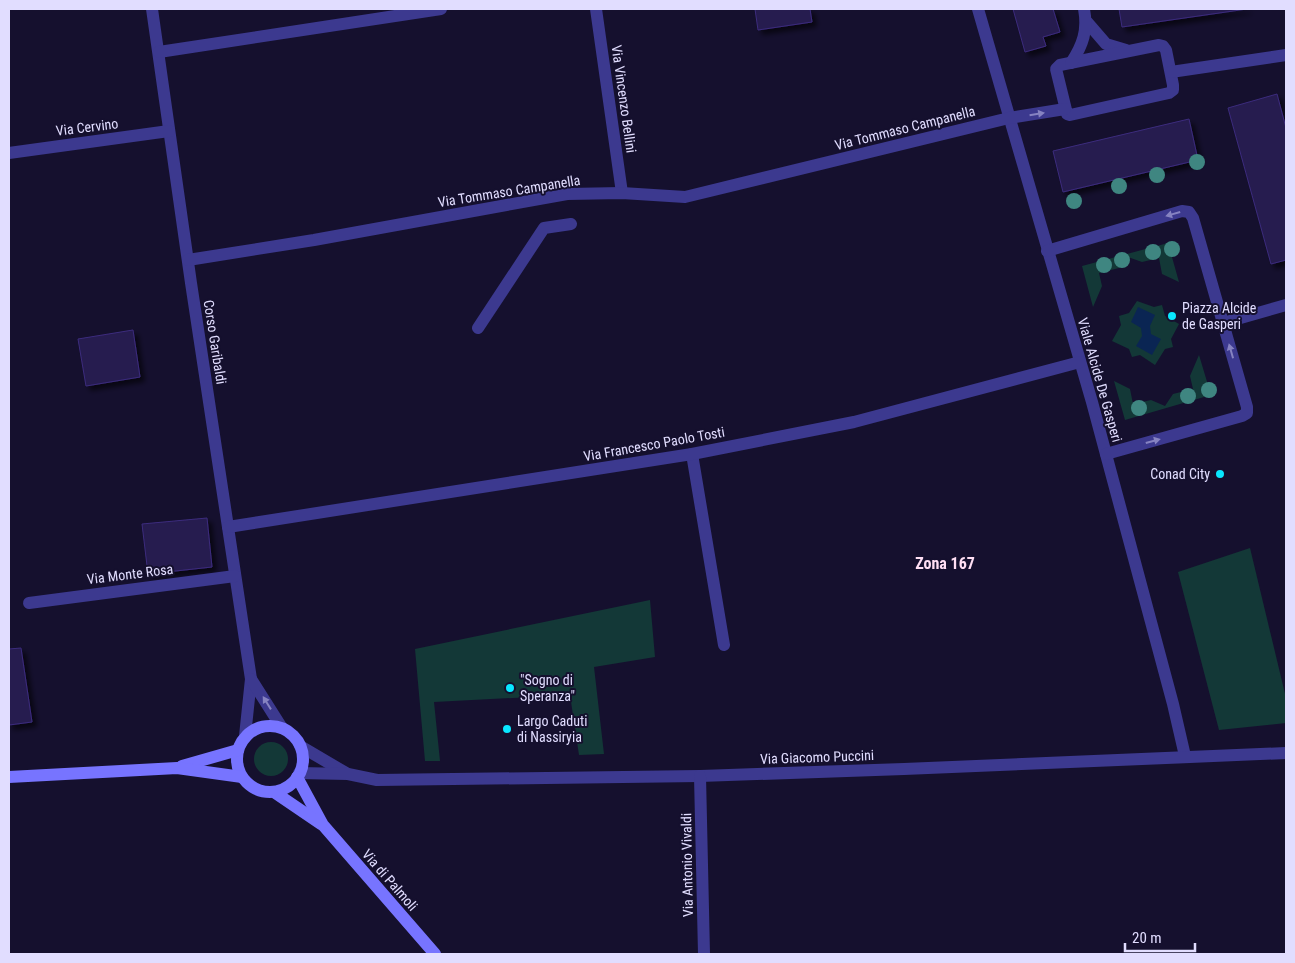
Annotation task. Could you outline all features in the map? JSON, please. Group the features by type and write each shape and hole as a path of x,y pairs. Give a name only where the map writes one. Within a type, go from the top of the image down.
{"street":[{"name":"Corso Garibaldi","path":"152,9 251,679 245,736"},
{"path":"159,52 441,9"},
{"name":"Via Vincenzo Bellini","path":"596,9 622,193"},
{"path":"1071,63 1085,36 1087,22 1084,9"},
{"name":"Viale Alcide De Gasperi","path":"980,10 1106,454 1173,704 1185,756"},
{"path":"1087,22 1106,44 1130,51"},
{"path":"1065,109 1056,69 1071,63 1159,45 1163,46 1166,50 1171,72 1286,55"},
{"name":"Via Tommaso Campanella","path":"188,260 567,194 622,193 685,197 1010,118 1065,109 1067,114 1070,115 1169,92 1173,90 1171,72"},
{"name":"Via Cervino","path":"9,152 170,132"},
{"path":"1047,251 1182,211 1189,212 1193,218 1247,407 1246,412 1242,416 1106,454"},
{"path":"478,328 544,228 571,224"},
{"path":"1223,322 1286,305"},
{"name":"Via Francesco Paolo Tosti","path":"228,527 692,454 854,422 1080,362"},
{"path":"692,454 724,645"},
{"name":"Via Monte Rosa","path":"29,602 235,576"},
{"name":"Corso Garibaldi","path":"251,679 282,728"},
{"path":"263,726 282,728 296,739 300,746 303,760 298,775 287,787 274,792 256,789 250,786 242,776 236,761 238,750 245,736 250,732 263,726"},
{"name":"Via Giacomo Puccini","path":"300,746 348,774"},
{"path":"177,768 238,750"},
{"name":"Via Giacomo Puccini","path":"298,775 348,774 377,780 405,781 700,776 1286,753"},
{"path":"9,777 177,768 242,776"},
{"name":"Via di Palmoli","path":"298,775 323,825 435,954"},
{"name":"Via Antonio Vivaldi","path":"700,776 704,954"},
{"name":"Via di Palmoli","path":"274,792 323,825"}],"green space":[{"path":"1168,243 1179,282 1162,274 1159,258 1142,262 1128,257 1119,268 1099,273 1102,286 1093,307 1082,266"},
{"path":"1137,301 1154,307 1162,305 1165,316 1179,324 1171,339 1173,347 1165,349 1155,365 1140,355 1132,357 1129,349 1112,341 1121,325 1119,316 1129,313"},
{"path":"1199,355 1211,395 1125,420 1114,381 1130,389 1133,404 1151,400 1165,406 1173,394 1193,389 1190,376"},
{"path":"1250,548 1286,698 1286,723 1219,730 1178,572"},
{"path":"650,600 655,657 594,667 604,754 579,755 570,695 434,702 440,761 425,761 415,649"},
{"path":"271,742 283,747 288,759 283,771 271,776 259,771 254,759 259,747"}],"water":[{"path":"1138,307 1155,315 1150,326 1151,334 1161,339 1152,355 1136,346 1142,336 1141,328 1131,322"}],"building":[{"path":"755,9 810,9 812,22 758,30"},
{"path":"1013,9 1053,9 1060,32 1043,37 1046,46 1025,52"},
{"path":"1119,9 1247,9 1122,27"},
{"path":"1277,94 1286,128 1286,260 1271,264 1228,108"},
{"path":"1189,119 1198,160 1063,192 1053,151"},
{"path":"133,330 140,377 86,386 78,339"},
{"path":"207,518 212,567 148,574 142,524"},
{"path":"21,648 32,722 9,725 9,649"}],"place":[{"name":"Piazza Alcide de Gasperi","path":"1172,316"},
{"name":"Conad City","path":"1220,474"},
{"name":"\"Sogno di Speranza\"","path":"510,688"},
{"name":"Largo Caduti di Nassiryia","path":"507,729"}],"district":[{"name":"Zona 167","path":"945,563"}]}
